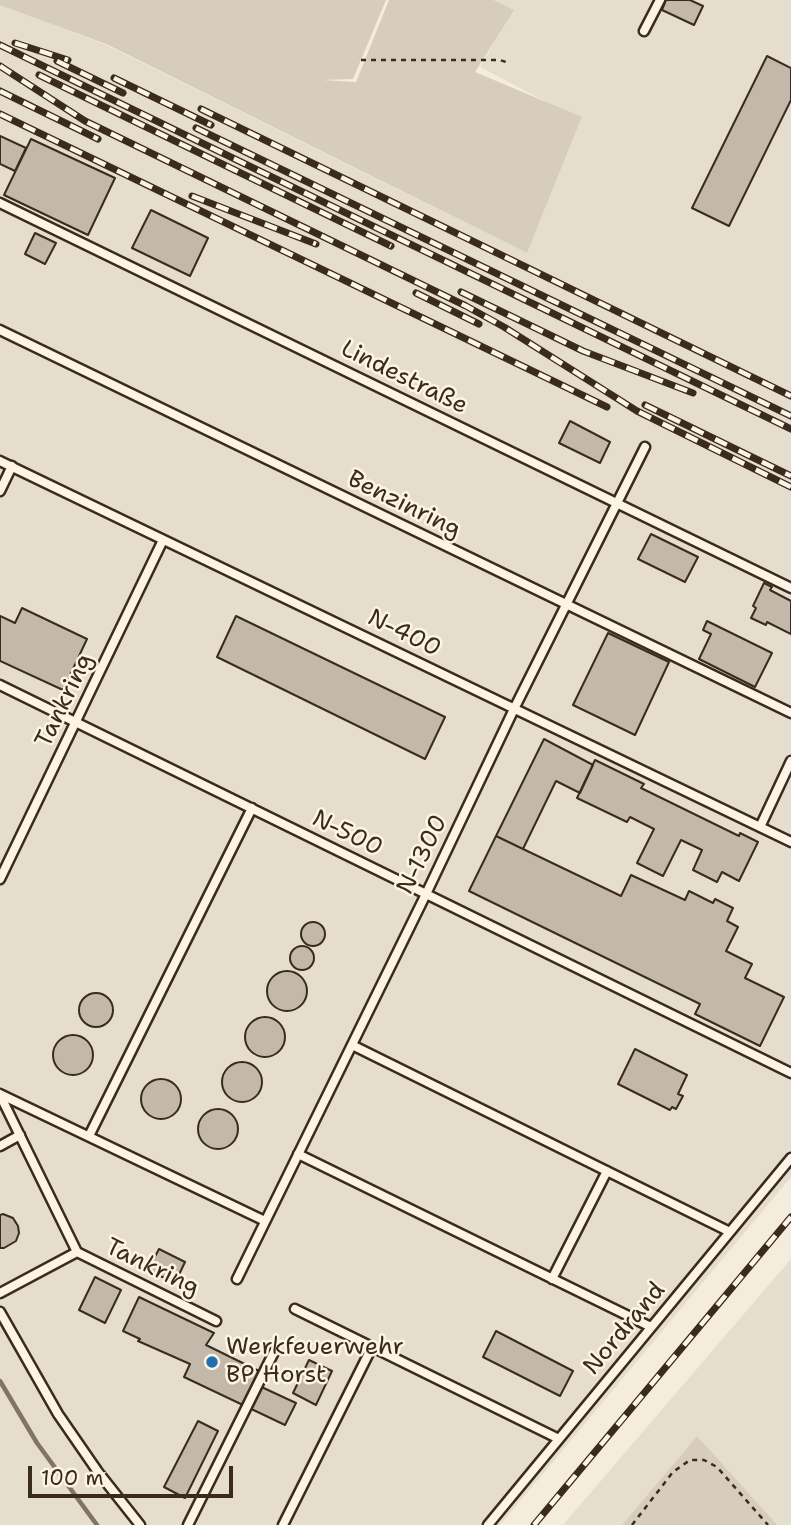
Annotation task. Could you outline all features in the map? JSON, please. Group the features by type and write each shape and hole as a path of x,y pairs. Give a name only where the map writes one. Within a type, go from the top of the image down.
{"lane":[{"path":"644,31 660,0"},
{"name":"Lindestraße","path":"0,203 791,588"},
{"name":"Benzinring","path":"0,330 791,713"},
{"name":"N-1300","path":"237,1279 514,709 645,447"},
{"name":"N-400","path":"0,461 791,842"},
{"path":"0,491 12,466"},
{"name":"Tankring","path":"0,879 163,540"},
{"name":"N-500","path":"0,684 791,1073"},
{"path":"760,827 791,761"},
{"path":"89,1136 252,808"},
{"path":"352,1045 730,1232"},
{"path":"0,1094 265,1221"},
{"name":"Tankring","path":"0,1094 77,1252 216,1321"},
{"path":"0,1146 20,1135"},
{"path":"298,1154 651,1327"},
{"name":"Nordrand","path":"488,1525 791,1158"},
{"path":"552,1279 607,1171"},
{"path":"0,1293 77,1252"},
{"path":"295,1309 559,1439"},
{"path":"0,1312 58,1414 139,1525"},
{"path":"283,1525 372,1347"},
{"path":"187,1525 274,1352"}],"path":[{"path":"361,60 500,60 509,64"},
{"path":"632,1525 673,1472 691,1460 704,1460 717,1467 768,1525"}],"shaded area":[{"path":"0,0 386,0 353,79 322,80 356,82 389,0 493,0 514,10 475,72 582,117 527,253 106,44 0,5"},
{"path":"489,0 791,0 791,1177 500,1525 0,1525 0,4 106,45 527,253 581,120 480,67 512,11"},
{"path":"791,1259 791,1525 774,1525 697,1436 622,1525 563,1525"},
{"path":"697,1436 777,1525 622,1525"}],"building":[{"path":"666,0 690,0 703,6 694,25 662,10"},
{"path":"767,56 791,68 791,100 729,226 692,208"},
{"path":"0,136 26,148 15,171 0,164"},
{"path":"31,139 115,178 88,235 4,195"},
{"path":"151,210 208,238 190,276 132,248"},
{"path":"35,233 56,243 45,264 25,254"},
{"path":"570,421 610,442 600,463 559,443"},
{"path":"651,534 698,557 685,582 638,559"},
{"path":"764,583 772,587 770,590 791,601 791,634 767,622 766,625 751,618 756,608 753,606"},
{"path":"22,608 87,639 63,690 0,661 0,616 15,623"},
{"path":"236,616 445,717 425,759 217,657"},
{"path":"707,621 772,653 755,687 699,659 711,634 703,630"},
{"path":"608,633 669,662 635,735 573,705"},
{"path":"544,739 593,765 580,793 556,781 523,849 496,836"},
{"path":"595,760 644,784 641,788 739,836 740,833 758,842 739,881 722,872 717,882 693,870 702,850 681,840 663,876 637,863 654,829 630,817 627,822 577,798"},
{"path":"496,836 621,896 631,875 685,900 689,891 713,903 715,899 733,908 727,921 738,927 726,951 752,964 745,978 784,997 760,1046 695,1014 700,1004 469,891"},
{"path":"313,922 322,925 325,934 322,943 313,946 304,943 301,934 304,925"},
{"path":"302,946 311,949 314,958 311,967 302,970 293,967 290,958 293,949"},
{"path":"287,971 301,977 307,991 301,1005 287,1011 273,1005 267,991 273,977"},
{"path":"96,993 108,998 113,1010 108,1022 96,1027 84,1022 79,1010 84,998"},
{"path":"265,1017 279,1023 285,1037 279,1051 265,1057 251,1051 245,1037 251,1023"},
{"path":"73,1035 87,1041 93,1055 87,1069 73,1075 59,1069 53,1055 59,1041"},
{"path":"635,1049 687,1075 678,1094 683,1096 676,1109 672,1107 670,1110 618,1084"},
{"path":"242,1062 256,1068 262,1082 256,1096 242,1102 228,1096 222,1082 228,1068"},
{"path":"161,1079 175,1085 181,1099 175,1113 161,1119 147,1113 141,1099 147,1085"},
{"path":"218,1109 232,1115 238,1129 232,1143 218,1149 204,1143 198,1129 204,1115"},
{"path":"0,1215 13,1218 19,1233 16,1241 0,1248"},
{"path":"159,1249 185,1262 175,1283 148,1270"},
{"path":"95,1277 121,1290 105,1323 79,1310"},
{"name":"Werkfeuerwehr BP Horst","path":"139,1297 214,1333 206,1345 261,1372 255,1384 296,1403 285,1425 184,1377 190,1364 138,1341 140,1339 123,1331"},
{"path":"496,1331 573,1371 560,1396 483,1357"},
{"path":"309,1360 332,1371 316,1405 293,1393"},
{"path":"198,1421 218,1431 185,1498 164,1487"}],"waterway":[{"path":"0,1381 37,1443 97,1525"}],"railway":[{"path":"15,43 68,60"},
{"path":"0,45 791,429"},
{"path":"57,61 123,93"},
{"path":"0,66 85,121 466,306 637,411 791,487"},
{"path":"39,75 391,246"},
{"path":"114,78 211,125"},
{"path":"0,91 98,139"},
{"path":"201,109 791,396"},
{"path":"0,114 607,407"},
{"path":"196,128 791,416"},
{"path":"192,196 316,244"},
{"path":"461,292 583,351 693,393"},
{"path":"416,293 479,324"},
{"path":"645,405 791,476"},
{"path":"534,1525 791,1217"}],"place":[{"name":"Werkfeuerwehr BP Horst","path":"212,1362"}]}
